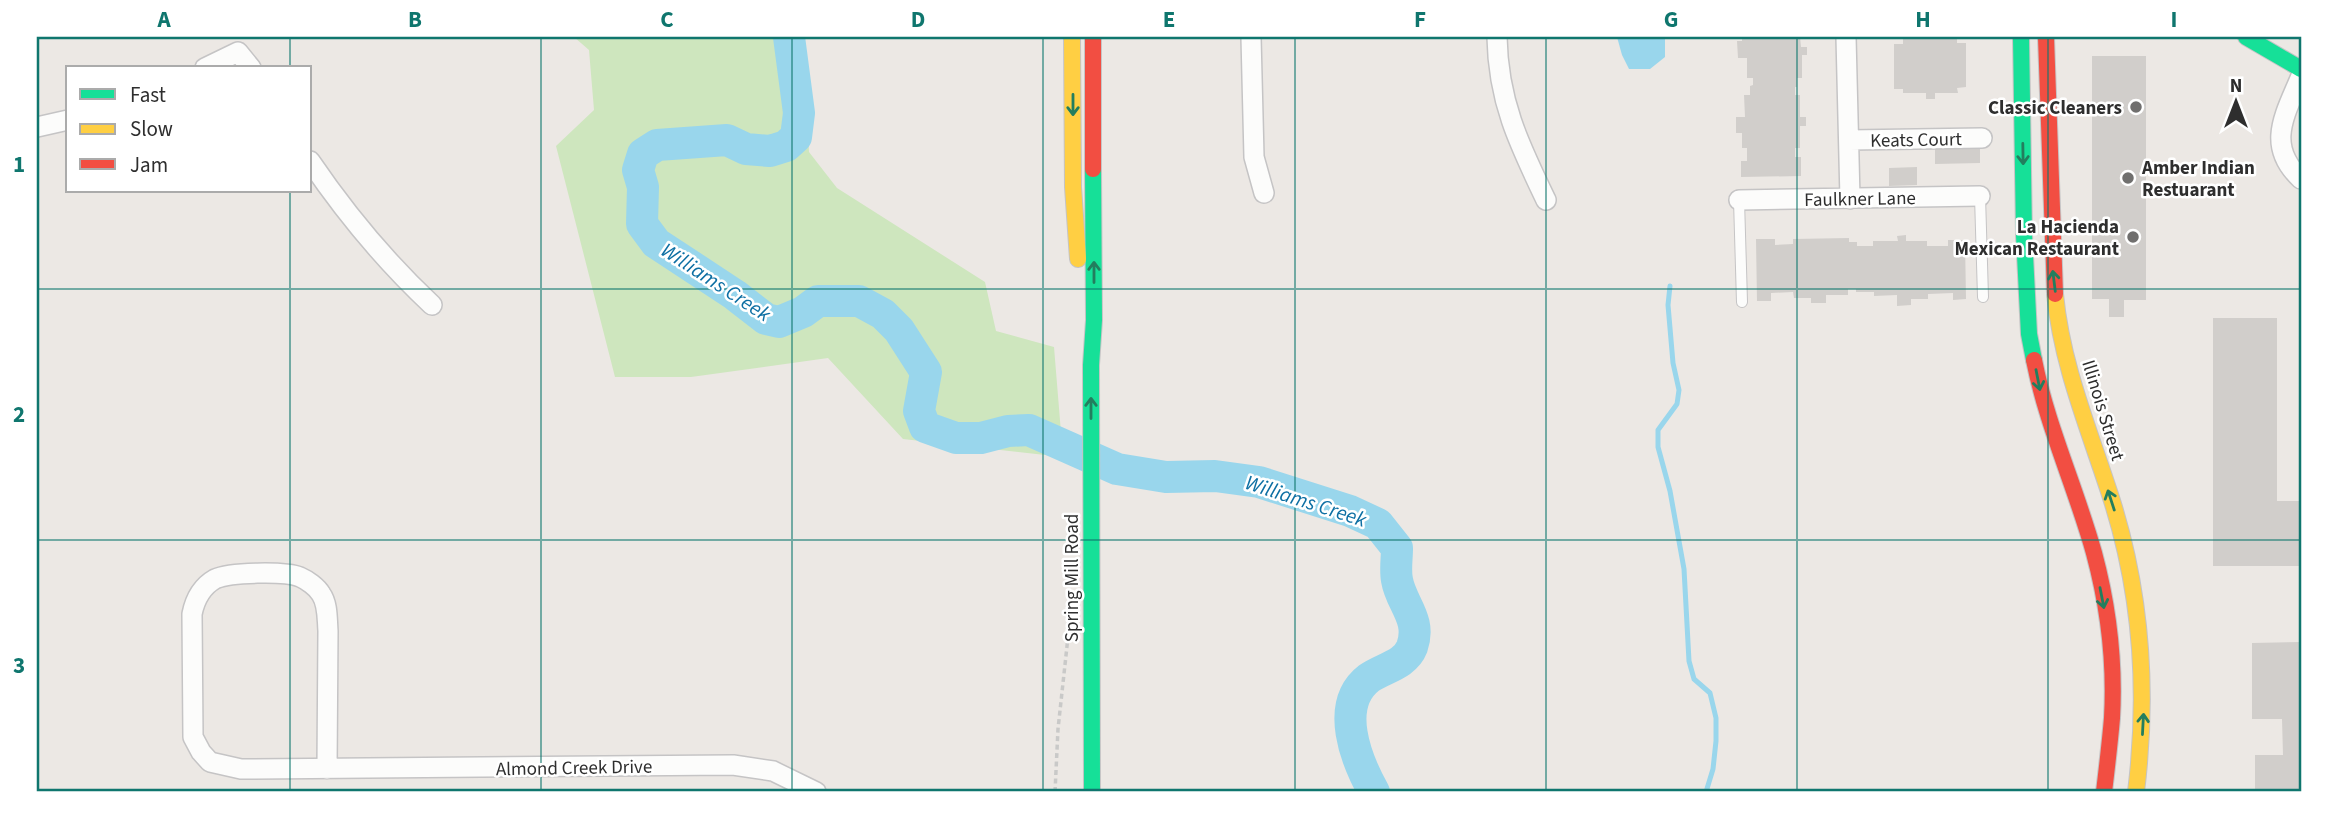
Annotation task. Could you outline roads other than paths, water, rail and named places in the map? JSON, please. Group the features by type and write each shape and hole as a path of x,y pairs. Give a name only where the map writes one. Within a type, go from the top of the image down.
{"street":[{"name":"Spring Mill Road","path":"1072,37 1073,187 1082,319 1091,365"},
{"name":"Spring Mill Road","path":"1092,792 1093,37"},
{"path":"1251,37 1254,156 1264,193"},
{"path":"1497,37 1497,57 1504,102 1524,154 1546,200"},
{"path":"1846,37 1850,199"},
{"path":"2021,37 2024,235 2029,334 2042,399 2094,555 2106,618 2112,715 2104,792"},
{"name":"Illinois Street","path":"2046,37 2052,274 2061,338 2086,433 2119,525 2139,622 2143,720 2136,792"},
{"path":"2246,37 2301,69"},
{"path":"209,66 238,52 249,66"},
{"path":"2301,76 2284,116 2280,138 2285,159 2301,179"},
{"path":"37,127 66,120"},
{"name":"Keats Court","path":"1850,140 1982,138"},
{"path":"312,164 356,225 384,258 432,305"},
{"name":"Faulkner Lane","path":"1739,200 1980,197"},
{"name":"Almond Creek Drive","path":"327,769 328,631 327,609 321,594 302,578 290,575 226,575 215,580 204,587 195,599 192,614 193,737 210,762 241,769 327,769 733,765 773,771 816,792"}],"lane":[{"path":"1980,197 1983,297"},
{"path":"1739,200 1742,302"}],"water":[{"path":"1617,37 1665,37 1665,57 1650,69 1629,69"}],"waterway":[{"name":"Williams Creek","path":"789,37 799,113 796,137 786,146 770,151 746,149 727,140 657,145 643,154 638,170 643,187 642,224 656,243 735,295 766,319 779,322 803,312 818,301 859,301 883,314 899,330 926,372 919,411 925,427 956,438 981,438 1008,431 1029,430 1117,469 1166,477 1215,476 1259,482 1350,511 1378,524 1397,548 1397,580 1413,620 1414,637 1409,653 1393,666 1369,678 1358,689 1352,703 1350,717 1355,749 1374,792"},
{"path":"1670,286 1668,305 1673,363 1679,390 1677,404 1658,430 1658,447 1670,491 1684,569 1689,661 1694,679 1710,693 1716,718 1713,769 1706,792"}],"place":[{"name":"Classic Cleaners","path":"2136,107"},
{"name":"Amber Indian Restuarant","path":"2128,178"},
{"name":"La Hacienda Mexican Restaurant","path":"2133,237"}]}
